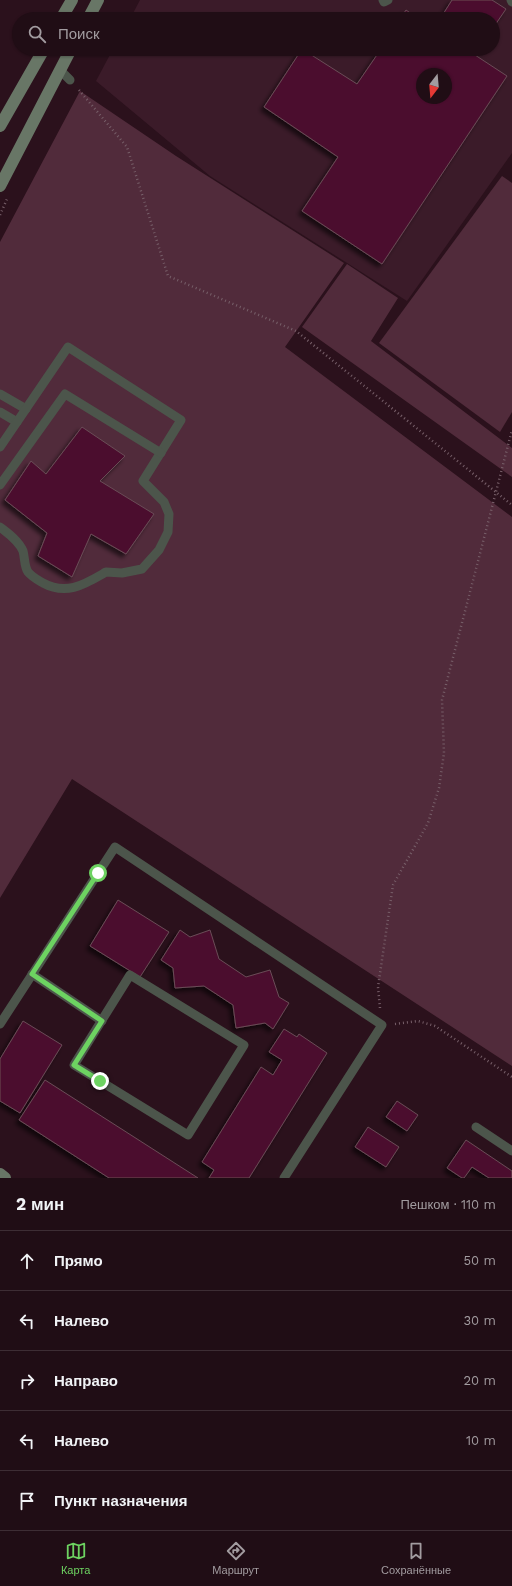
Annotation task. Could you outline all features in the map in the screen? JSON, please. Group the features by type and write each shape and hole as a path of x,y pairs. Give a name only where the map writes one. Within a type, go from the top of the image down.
{"main road":[{"path":"65,12 72,0"},
{"path":"92,12 98,0"},
{"path":"0,126 40,56"},
{"path":"0,186 67,56"},
{"path":"0,1174 4,1178"}],"lane":[{"path":"383,0 384,2 388,0"},
{"path":"60,70 70,80"},
{"path":"0,448 68,347 181,420 143,481 164,502 169,514 168,532 159,550 142,569 122,574 106,572 80,587 66,589 47,585 34,578 28,572 22,550 16,540 0,526"},
{"path":"0,394 26,409"},
{"path":"0,485 65,394 161,453"},
{"path":"0,412 17,422"},
{"path":"0,1024 115,847 382,1026 284,1178"},
{"path":"32,974 102,1021"},
{"path":"130,975 244,1045 188,1135 74,1065 102,1021 130,975"},
{"path":"476,1127 512,1151"}],"path":[{"path":"70,80 127,146 168,276 296,331 512,506"},
{"path":"512,430 442,700 444,753 439,788 428,823 393,885 378,987 382,1026 418,1021 435,1026 512,1077"}],"shaded area":[{"path":"140,0 512,0 512,153 407,301 210,176 96,81 109,56 500,56 500,12 134,12"},
{"path":"80,91 176,156 344,263 285,347 512,517 512,1066 72,779 0,898 0,242"},
{"path":"502,176 512,183 512,412 500,432 379,343"},
{"path":"347,264 398,298 371,341 512,448 512,477 302,327"}],"building":[{"path":"452,0 492,0 506,9 500,18 500,12 444,12"},
{"path":"297,56 313,56 357,84 376,56 477,56 507,76 382,264 302,211 338,157 264,107"},
{"path":"82,427 125,456 100,481 154,514 126,554 91,534 72,577 38,556 47,533 5,500 31,461 46,474"},
{"path":"118,900 169,932 140,977 90,946"},
{"path":"180,930 190,937 210,930 219,959 246,977 270,970 279,997 289,1003 273,1029 265,1023 236,1028 233,1005 204,986 175,988 173,968 161,960"},
{"path":"23,1021 62,1045 20,1113 0,1101 0,1059"},
{"path":"284,1029 297,1037 299,1034 327,1053 249,1178 209,1178 214,1170 202,1162 261,1067 273,1075 282,1060 269,1052"},
{"path":"45,1080 198,1178 109,1178 19,1120"},
{"path":"397,1101 418,1115 407,1131 386,1117"},
{"path":"368,1127 399,1147 386,1167 355,1147"},
{"path":"466,1140 512,1171 512,1178 489,1178 472,1167 464,1178 462,1178 447,1168"}],"route":[{"path":"98,873 32,974 102,1021 74,1065 100,1081"}]}
